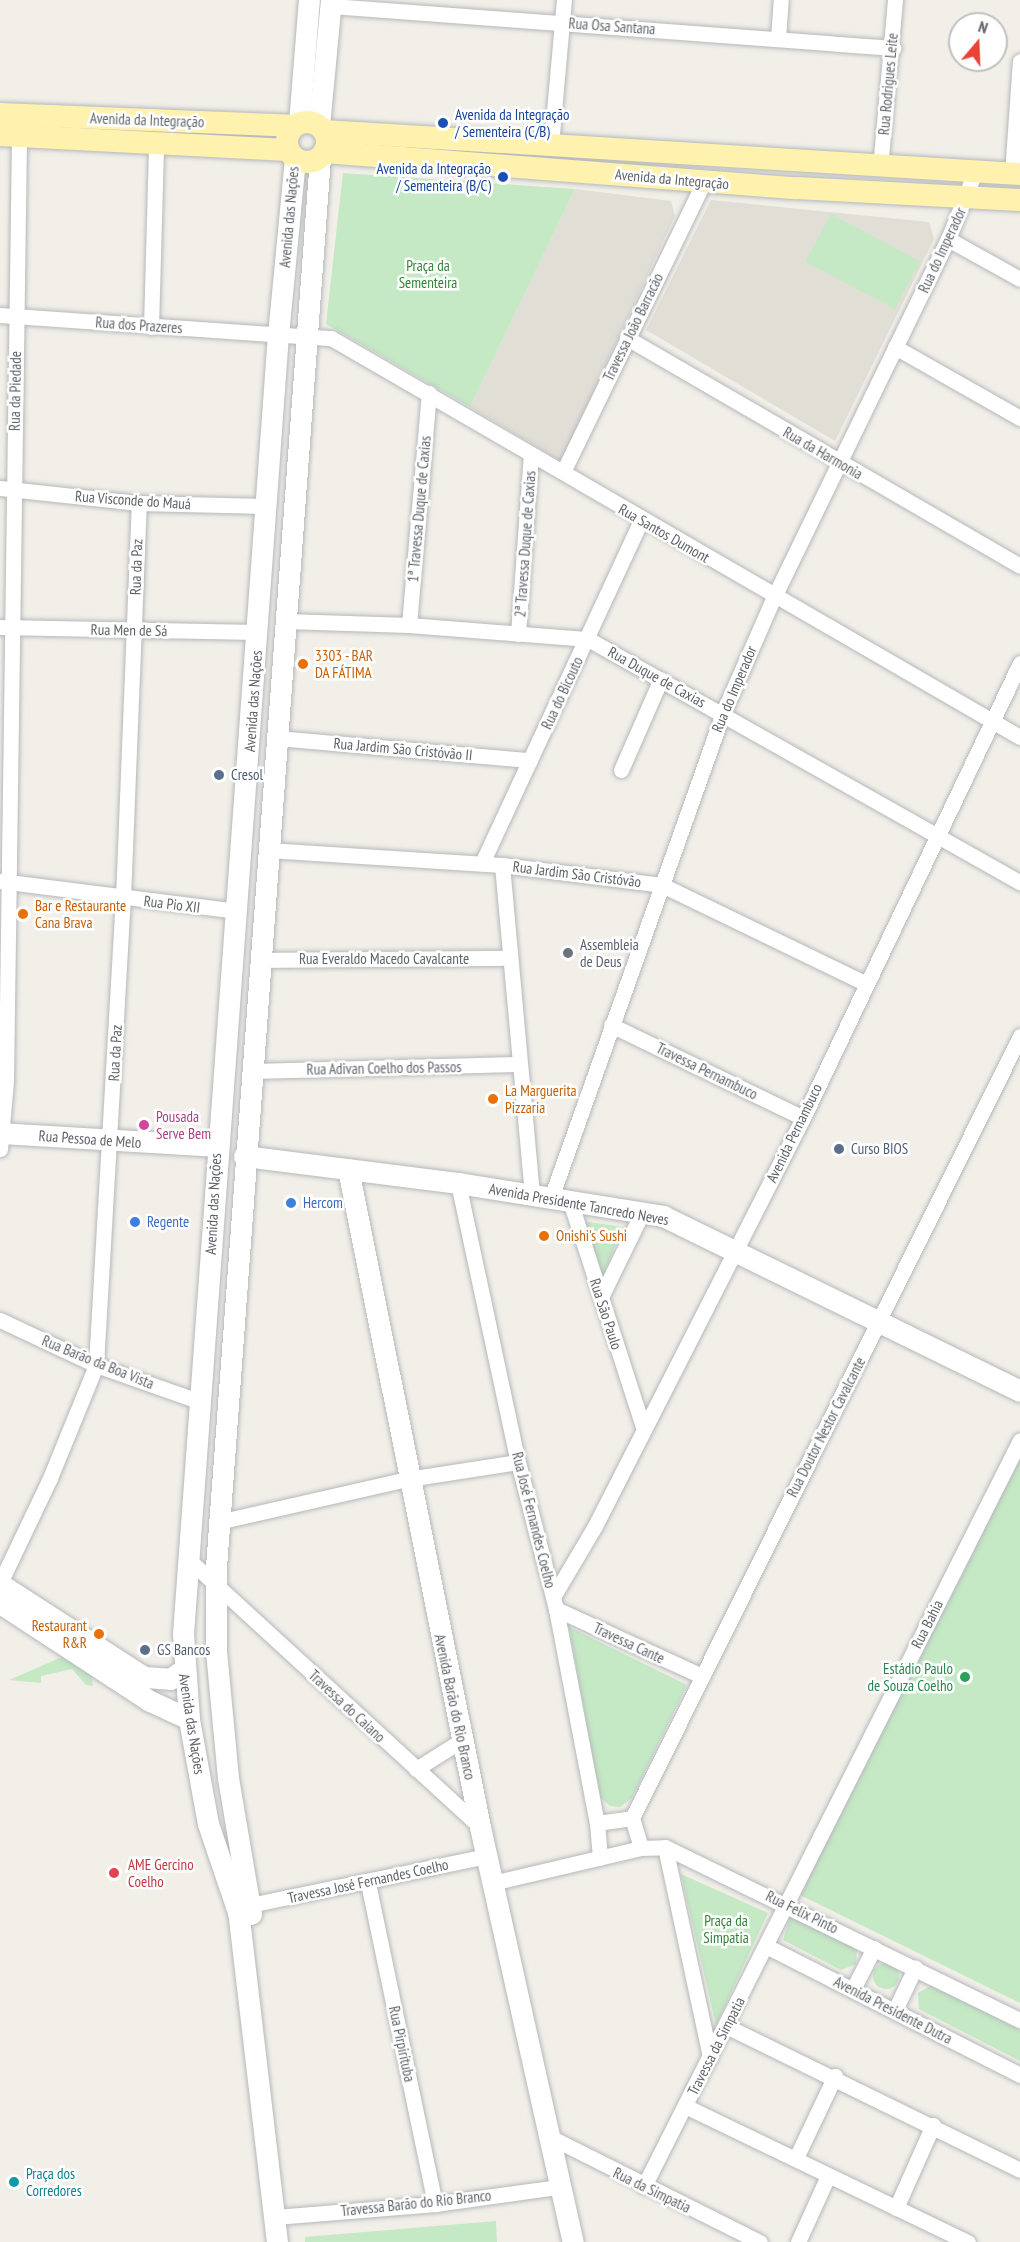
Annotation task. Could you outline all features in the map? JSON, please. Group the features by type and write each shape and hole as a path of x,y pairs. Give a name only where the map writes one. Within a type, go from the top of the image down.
{"main road":[{"name":"Avenida das Nações","path":"277,2242 280,2216 250,1905 228,1778 216,1651 216,1584 218,1522 250,1071 306,337 313,136 309,0"},
{"name":"Avenida das Nações","path":"313,136 331,3"},
{"name":"Avenida da Integração","path":"0,114 313,136 550,145 880,168 1016,174"},
{"name":"Avenida da Integração","path":"9,136 156,143 291,154 307,162 313,136"},
{"name":"Avenida da Integração","path":"313,136 704,182 966,200 1020,200"},
{"path":"291,154 287,138 313,136"},
{"name":"Avenida das Nações","path":"289,2242 280,2216 238,1912 208,1824 189,1719 183,1670 198,1401 209,1281 216,1146 237,911 291,154"},
{"path":"229,1009 255,1011"},
{"name":"Rua Pessoa de Melo","path":"1,1138 216,1146"},
{"name":"Avenida Presidente Tancredo Neves","path":"244,1156 458,1183 670,1219 1020,1391"},
{"name":"Avenida Barão do Rio Branco","path":"348,1169 408,1479 480,1827 557,2187 573,2242"},
{"path":"209,1281 213,1287 225,1290 235,1280"},
{"path":"0,1583 144,1677 170,1679 183,1670"},
{"path":"0,1603 150,1701 189,1719"}],"street":[{"path":"550,145 564,0"},
{"path":"778,39 781,0"},
{"name":"Rua Rodrigues Leite","path":"880,168 895,0"},
{"name":"Rua Osa Santana","path":"331,3 458,7 562,22 892,48"},
{"path":"1016,174 1020,61"},
{"name":"Rua da Piedade","path":"1,1138 6,1080 3,882 7,489 16,316 9,136"},
{"path":"151,327 156,143"},
{"name":"Rua do Imperador","path":"551,1198 723,713 774,597 948,239 966,200 975,172"},
{"name":"Travessa João Barracão","path":"563,472 704,182"},
{"path":"948,239 1020,279"},
{"name":"Rua dos Prazeres","path":"0,315 306,337"},
{"name":"Rua Santos Dumont","path":"306,337 332,338 563,472 642,521 1020,737"},
{"name":"Rua da Harmonia","path":"627,338 1020,566"},
{"path":"895,347 1020,417"},
{"name":"1ª Travessa Duque de Caxias","path":"409,625 429,393"},
{"name":"2ª Travessa Duque de Caxias","path":"518,634 531,454"},
{"name":"Rua Visconde do Mauá","path":"7,489 139,503 266,506"},
{"name":"Rua da Paz","path":"0,1583 50,1478 96,1365 111,1141 139,503"},
{"name":"Rua do Bicouto","path":"482,863 642,521"},
{"name":"Rua Duque de Caxias","path":"286,621 409,625 588,639 1020,882"},
{"name":"Rua Men de Sá","path":"6,627 257,632"},
{"name":"Avenida Pernambuco","path":"555,1603 803,1118 935,834 1020,663"},
{"path":"621,770 661,679"},
{"name":"Rua Jardim São Cristóvão II","path":"276,738 530,760"},
{"name":"Rua Jardim São Cristóvão","path":"268,850 482,863 662,885 865,982"},
{"path":"502,865 518,1064 551,1198"},
{"name":"Rua Pio XII","path":"3,882 237,911"},
{"name":"Rua Everaldo Macedo Cavalcante","path":"259,960 508,958"},
{"name":"Travessa Pernambuco","path":"611,1024 803,1118"},
{"name":"Rua Doutor Nestor Cavalcante","path":"632,1818 1020,1036"},
{"name":"Rua Adivan Coelho dos Passos","path":"250,1071 518,1064"},
{"name":"Rua José Fernandes Coelho","path":"458,1183 519,1462 555,1603 597,1823 600,1858"},
{"name":"Rua São Paulo","path":"551,1198 601,1296 643,1427"},
{"path":"601,1296 642,1214"},
{"name":"Rua Barão da Boa Vista","path":"0,1320 96,1365 198,1401"},
{"name":"Rua Bahia","path":"785,1904 1020,1440"},
{"path":"218,1522 408,1479 519,1462"},
{"name":"Travessa do Caiano","path":"189,1560 480,1827"},
{"name":"Travessa Cante","path":"555,1603 702,1676"},
{"path":"416,1769 462,1740"},
{"path":"492,1883 641,1848 632,1818 597,1823"},
{"path":"665,1847 710,2057"},
{"name":"Rua Felix Pinto","path":"641,1848 665,1847 1020,2020"},
{"name":"Travessa José Fernandes Coelho","path":"250,1905 368,1883 487,1856"},
{"name":"Rua Pirpirituba","path":"368,1883 435,2204"},
{"name":"Travessa da Simpatia","path":"644,2186 785,1904"},
{"name":"Avenida Presidente Dutra","path":"766,1946 1020,2075"},
{"path":"853,1989 874,1948"},
{"path":"895,2010 915,1968"},
{"path":"726,2026 835,2076 1020,2170"},
{"path":"796,2158 835,2076"},
{"path":"685,2106 968,2242"},
{"path":"896,2208 933,2124"},
{"name":"Rua da Simpatia","path":"546,2135 760,2242"},
{"path":"786,2242 799,2236 828,2176"},
{"name":"Travessa Barão do Rio Branco","path":"280,2216 435,2204 557,2187"}],"shaded area":[{"path":"575,189 671,201 675,216 561,461 470,407"},
{"path":"711,200 929,222 934,239 835,441 646,330"}],"green space":[{"name":"Praça da Sementeira","path":"343,173 575,189 470,407 326,324"},
{"path":"831,214 920,261 895,309 806,262"},
{"path":"581,1221 623,1227 598,1288"},
{"name":"Estádio Paulo de Souza Coelho","path":"1020,1458 1020,2003 800,1895"},
{"path":"569,1627 687,1685 632,1798 620,1807 610,1806 600,1797"},
{"path":"62,1657 91,1674 93,1686 86,1685 72,1669 41,1676 41,1683 9,1680"},
{"name":"Praça da Simpatia","path":"681,1874 768,1913 716,2025"},
{"path":"795,1915 857,1948 856,1964 841,1970 783,1940 790,1916"},
{"path":"886,1963 895,1967 899,1976 895,1985 886,1989 877,1985 873,1976 877,1967"},
{"path":"932,1985 1020,2030 1020,2061 919,2009 918,1993"},
{"path":"496,2221 497,2242 305,2242 305,2237"}],"place":[{"name":"Avenida da Integração / Sementeira (C/B)","path":"443,123"},
{"name":"Avenida da Integração / Sementeira (B/C)","path":"503,177"},
{"name":"3303 - BAR DA FÁTIMA","path":"303,664"},
{"name":"Cresol","path":"219,775"},
{"name":"Bar e Restaurante Cana Brava","path":"23,914"},
{"name":"Assembleia de Deus","path":"568,953"},
{"name":"La Marguerita Pizzaria","path":"493,1099"},
{"name":"Pousada Serve Bem","path":"144,1125"},
{"name":"Curso BIOS","path":"839,1149"},
{"name":"Hercom","path":"291,1203"},
{"name":"Regente","path":"135,1222"},
{"name":"Onishi's Sushi","path":"544,1236"},
{"name":"Restaurant R&R","path":"99,1634"},
{"name":"GS Bancos","path":"145,1650"},
{"name":"Estádio Paulo de Souza Coelho","path":"965,1677"},
{"name":"AME Gercino Coelho","path":"114,1873"},
{"name":"Praça dos Corredores","path":"14,2182"}]}
